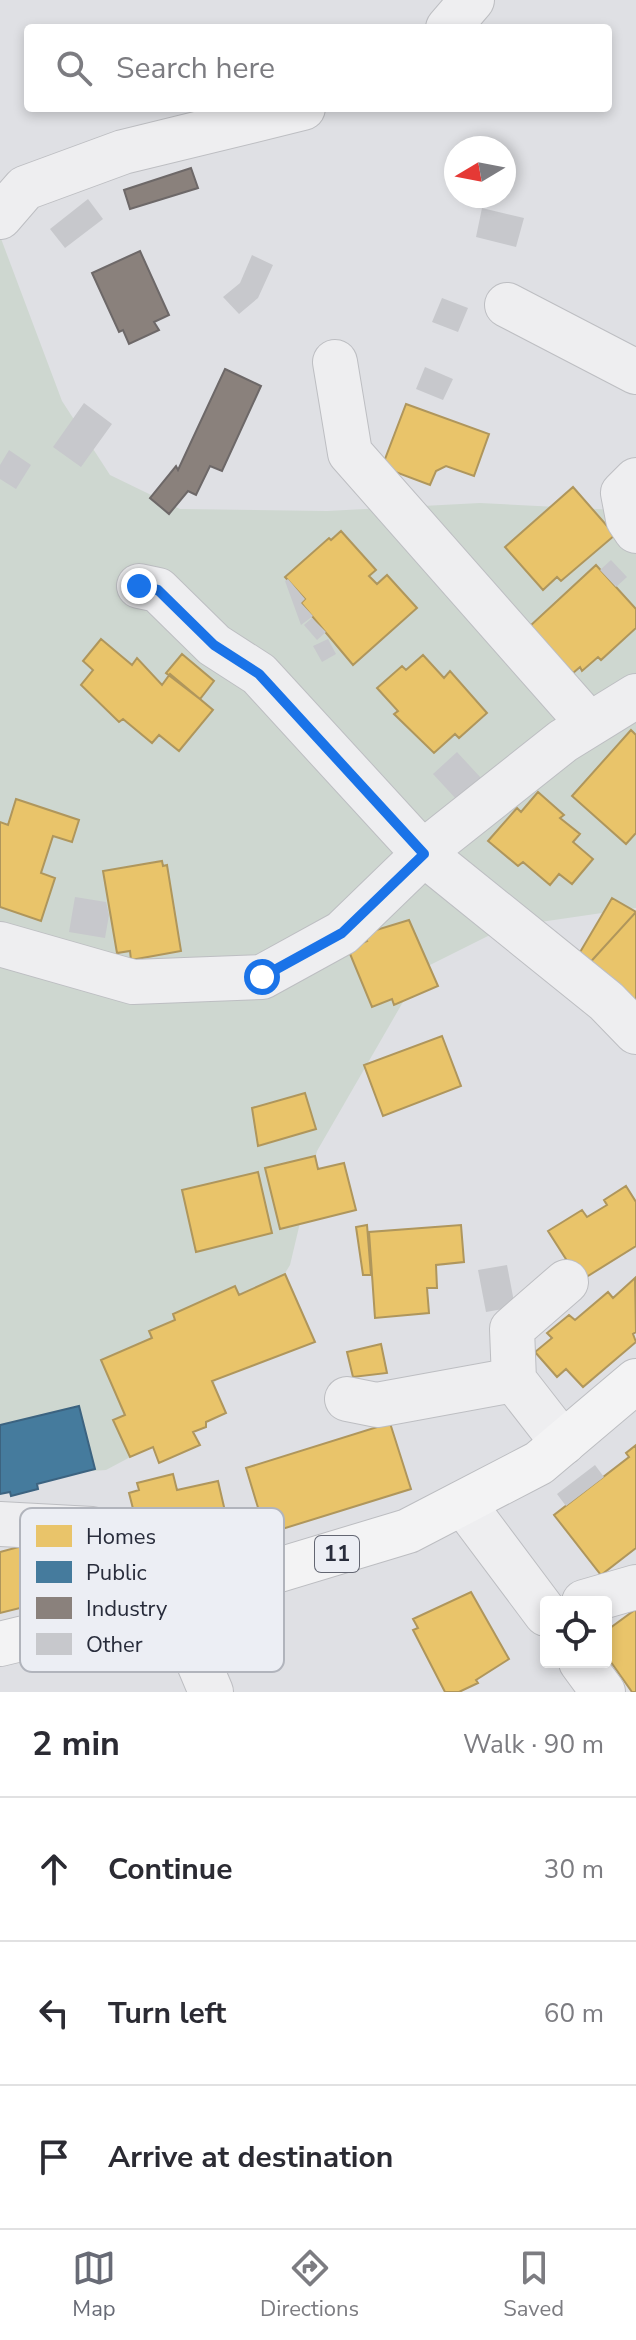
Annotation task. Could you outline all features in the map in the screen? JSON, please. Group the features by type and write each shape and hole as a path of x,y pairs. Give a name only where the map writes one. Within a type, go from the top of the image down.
{"main road":[{"name":"11","path":"284,1568 408,1531 539,1463 636,1381"},
{"name":"11","path":"0,1644 20,1639"}],"street":[{"path":"451,24 472,0"},
{"path":"0,217 25,188 123,152 287,112"},
{"path":"507,305 636,372"},
{"path":"335,362 350,453 589,724"},
{"path":"636,480 623,493 628,519 636,531"},
{"path":"139,586 158,590 214,645 259,674 424,854 606,1001 636,1032"},
{"path":"0,944 133,982 262,977 342,933 424,854 589,724 636,696"},
{"path":"563,1443 514,1380 512,1329 566,1282"},
{"path":"347,1399 377,1405 514,1380"},
{"path":"463,1503 540,1605"},
{"path":"0,1524 20,1525"},
{"path":"605,1596 636,1587"},
{"path":"585,1668 603,1692"},
{"path":"203,1672 211,1692"}],"shaded area":[{"path":"0,236 62,401 110,475 180,509 327,511 480,503 636,511 636,908 506,927 422,969 317,1151 290,1265 240,1347 181,1430 106,1470 7,1477 0,1474"}],"building: Homes":[{"path":"406,404 489,434 474,476 446,466 436,471 430,485 382,467"},
{"path":"573,487 615,535 561,581 557,577 543,590 505,547"},
{"path":"341,531 376,570 369,576 377,584 387,575 417,608 353,665 301,603 305,599 285,577"},
{"path":"596,565 636,609 636,628 601,660 598,657 582,671 580,667 573,673 530,626"},
{"path":"101,639 132,665 137,658 162,685 170,674 213,710 179,751 159,735 152,743 123,719 119,722 81,685 93,670 83,661"},
{"path":"182,654 214,681 200,699 166,673"},
{"path":"423,655 444,678 450,671 487,713 459,738 455,734 434,753 394,714 398,711 377,688 402,666 406,670"},
{"path":"631,730 636,735 636,833 626,844 572,796"},
{"path":"538,792 564,815 560,818 580,834 573,842 593,859 572,884 559,874 550,885 523,862 518,866 488,841 517,808 521,812"},
{"path":"16,799 79,820 72,842 53,836 41,873 55,878 41,921 0,907 0,822 8,825"},
{"path":"162,861 163,866 167,865 181,951 131,960 130,951 117,953 103,871"},
{"path":"612,898 636,912 586,967 576,959"},
{"path":"636,912 636,1014 585,968"},
{"path":"409,920 438,986 394,1005 392,999 372,1007 348,949 367,941 363,934"},
{"path":"442,1036 461,1086 383,1116 364,1065"},
{"path":"305,1093 316,1129 258,1146 252,1108"},
{"path":"315,1156 318,1169 344,1163 356,1210 280,1229 265,1168"},
{"path":"258,1172 272,1233 196,1252 182,1190"},
{"path":"626,1186 636,1202 636,1246 580,1281 548,1231 582,1210 587,1217 607,1205 604,1200"},
{"path":"367,1225 371,1275 363,1275 356,1227"},
{"path":"461,1225 464,1262 436,1265 437,1288 427,1288 429,1313 375,1318 369,1232"},
{"path":"285,1274 315,1342 212,1381 226,1413 193,1432 200,1445 159,1463 153,1447 130,1457 113,1420 125,1415 101,1360 152,1338 149,1331 175,1320 173,1314 235,1286 239,1295"},
{"path":"635,1278 636,1332 633,1334 636,1342 583,1387 566,1369 557,1377 535,1352 552,1338 547,1333 569,1315 575,1320 608,1292 613,1298"},
{"path":"381,1344 387,1373 353,1377 347,1352"},
{"path":"390,1423 411,1489 284,1528 284,1508 258,1508 246,1468"},
{"path":"636,1445 636,1548 601,1575 554,1515 629,1457 626,1453"},
{"path":"173,1474 177,1490 218,1481 224,1508 133,1508 129,1493 139,1490 137,1483"},
{"path":"20,1547 20,1608 0,1613 0,1552"},
{"path":"471,1592 509,1659 476,1680 478,1683 459,1692 445,1692 413,1630 418,1628 413,1619"},
{"path":"636,1609 636,1692 632,1692 612,1664 612,1627"}],"building: Public":[{"path":"79,1406 95,1469 37,1484 38,1489 11,1496 10,1492 0,1494 0,1425"}],"building: Industry":[{"path":"191,168 198,188 130,209 124,190"},
{"path":"140,251 169,315 154,322 159,330 129,344 123,330 119,332 92,273"},
{"path":"225,369 261,386 222,471 210,466 196,495 188,491 169,514 150,498 176,466 178,470"}],"building: Other":[{"path":"88,199 103,219 65,248 50,229"},
{"path":"482,208 524,218 516,247 476,237"},
{"path":"252,255 273,265 258,298 239,314 223,297 240,283"},
{"path":"442,298 468,308 458,332 432,322"},
{"path":"425,367 453,379 443,400 416,389"},
{"path":"84,403 112,424 81,467 53,447"},
{"path":"9,450 31,465 16,489 0,479 0,465"},
{"path":"611,560 627,577 616,587 600,570"},
{"path":"288,579 305,599 301,603 313,616 301,625 285,581"},
{"path":"312,618 326,632 317,640 304,625"},
{"path":"328,639 336,654 322,662 313,646"},
{"path":"457,752 481,778 457,800 433,774"},
{"path":"75,897 106,902 109,915 105,938 69,932"},
{"path":"507,1265 515,1307 486,1312 478,1270"},
{"path":"595,1465 604,1477 566,1506 557,1494"}],"route":[{"path":"139,586 158,590 214,645 259,674 424,854 342,933 262,977"}]}
